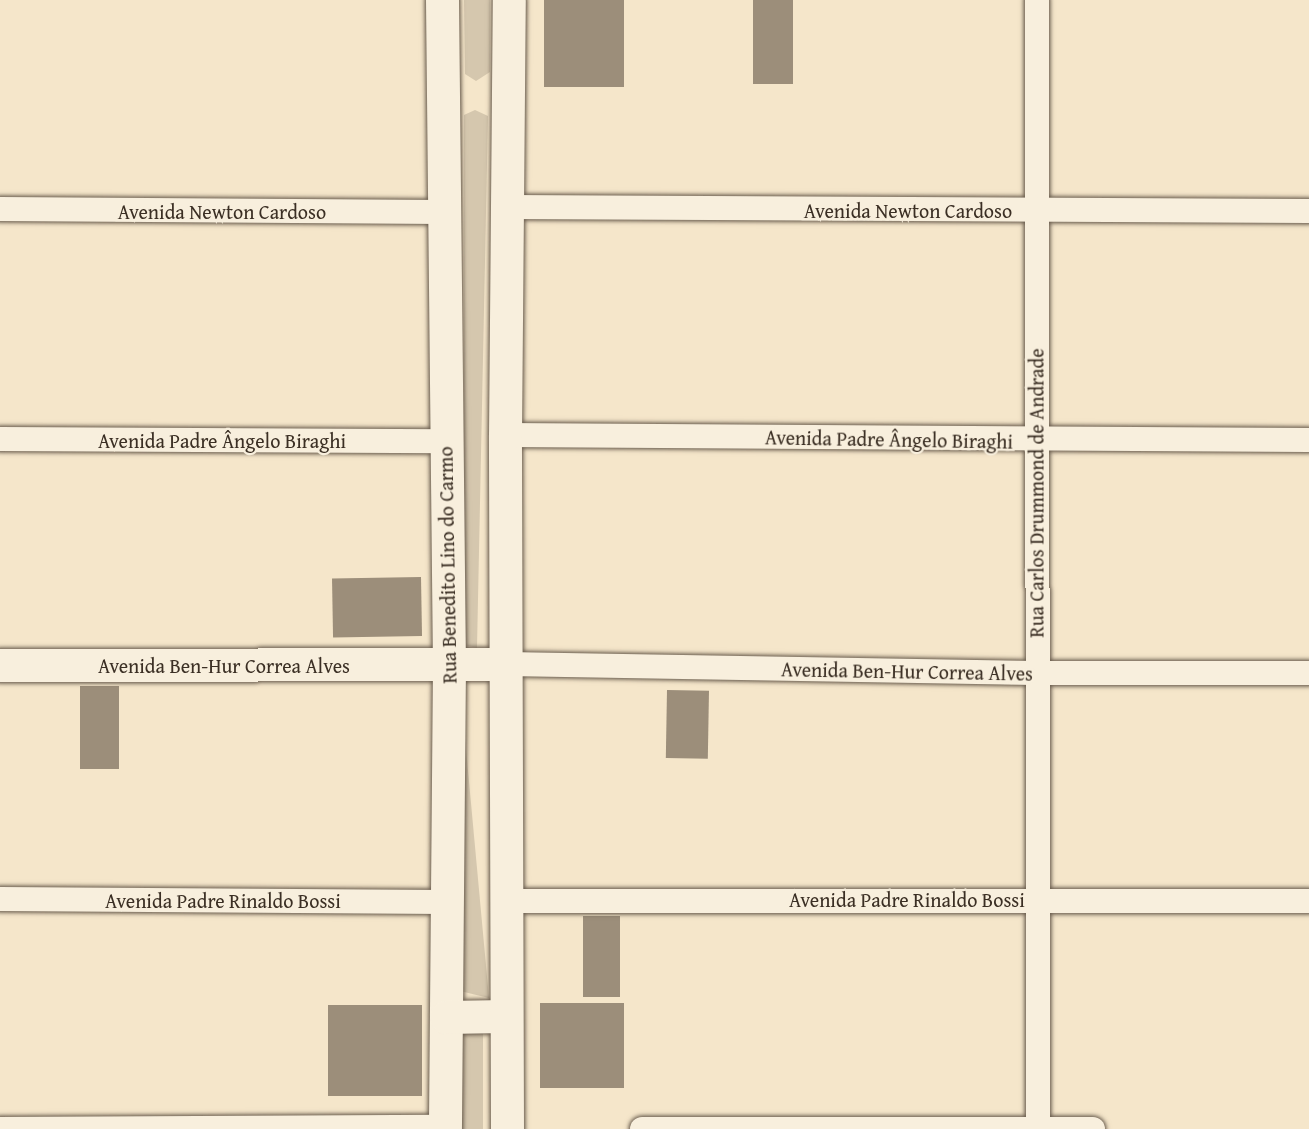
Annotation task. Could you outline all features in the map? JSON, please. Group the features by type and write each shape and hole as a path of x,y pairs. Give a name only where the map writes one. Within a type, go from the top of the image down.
{"main road":[{"name":"Rua Benedito Lino do Carmo","path":"442,0 449,664 445,902 445,1128"},
{"path":"507,1129 504,1016 505,435 509,0"},
{"name":"Avenida Ben-Hur Correa Alves","path":"0,665 506,664"},
{"path":"446,1017 504,1016"}],"street":[{"name":"Rua Carlos Drummond de Andrade","path":"1037,0 1035,211 1038,441 1035,900 1038,1129"},
{"name":"Avenida Newton Cardoso","path":"508,207 1309,211"},
{"name":"Avenida Newton Cardoso","path":"0,209 443,212"},
{"name":"Avenida Padre Ângelo Biraghi","path":"505,435 1038,441 1309,440"},
{"name":"Avenida Padre Ângelo Biraghi","path":"0,439 445,441"},
{"name":"Avenida Ben-Hur Correa Alves","path":"506,664 1035,673 1309,673"},
{"name":"Avenida Padre Rinaldo Bossi","path":"0,899 445,902"},
{"name":"Avenida Padre Rinaldo Bossi","path":"505,901 1309,900"},
{"path":"0,1129 445,1128"},
{"path":"642,1129 1093,1129"}],"shaded area":[{"path":"464,0 490,0 490,72 476,81 465,74"},
{"path":"475,110 488,116 477,648 464,645 464,115"},
{"path":"461,695 489,998 460,991"},
{"path":"457,1031 483,1031 483,1129 457,1129"}],"building":[{"path":"544,0 624,0 624,87 544,87"},
{"path":"753,0 793,0 793,84 753,84"},
{"path":"421,577 422,636 333,638 332,579"},
{"path":"80,686 119,686 119,769 80,769"},
{"path":"667,690 709,691 708,759 666,758"},
{"path":"583,916 620,916 620,997 583,997"},
{"path":"540,1003 624,1003 624,1088 540,1088"},
{"path":"328,1005 422,1005 422,1096 328,1096"}]}
